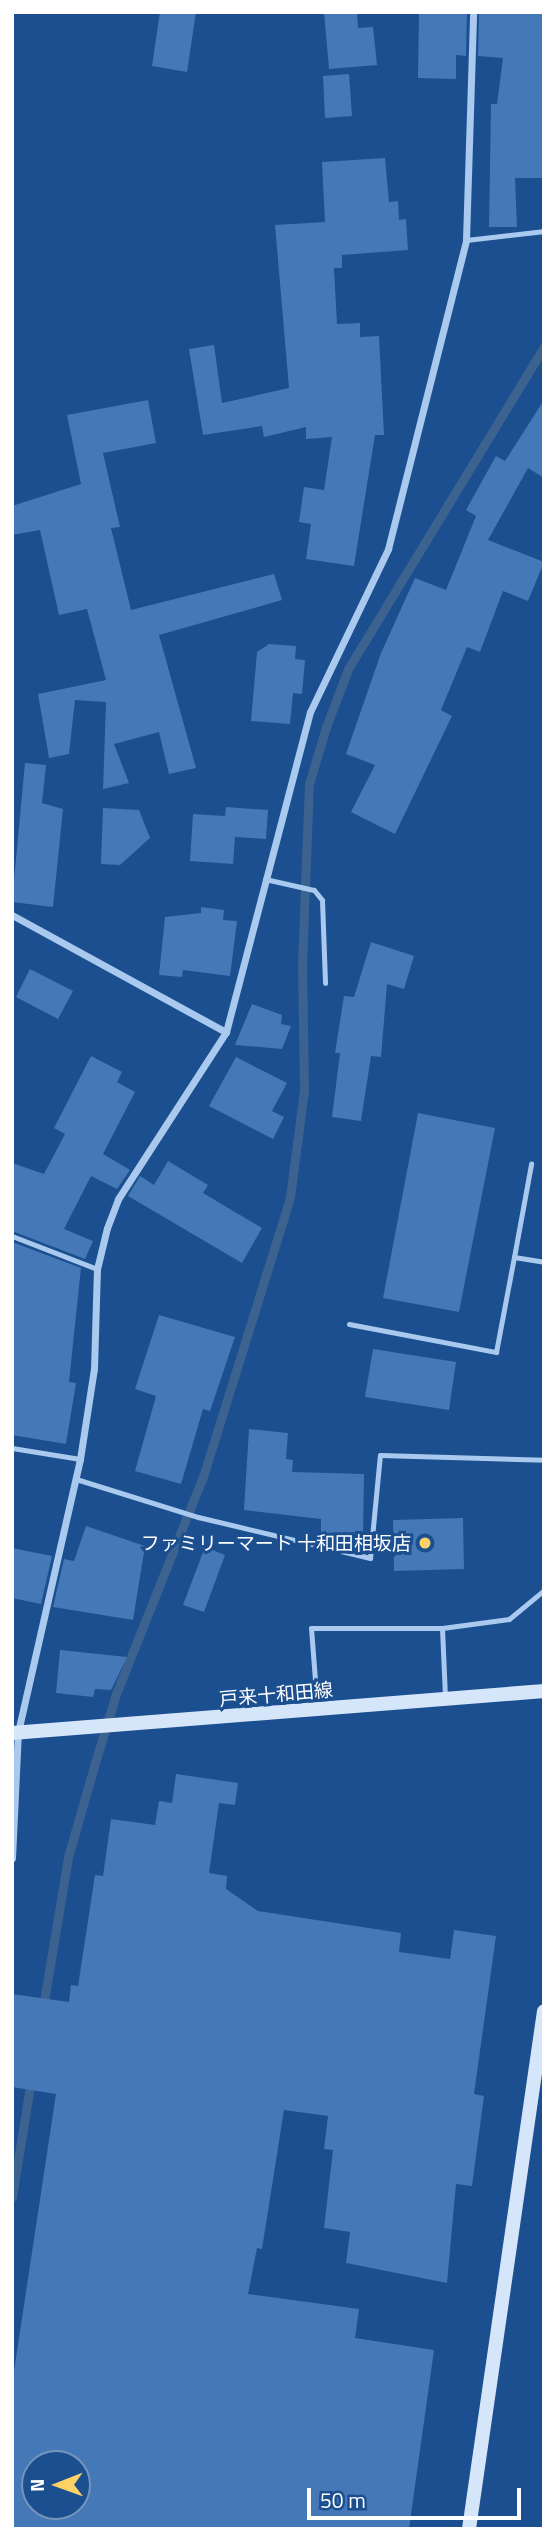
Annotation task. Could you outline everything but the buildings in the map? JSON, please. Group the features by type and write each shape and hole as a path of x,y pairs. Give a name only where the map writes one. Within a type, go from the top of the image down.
{"main road":[{"name":"戸来十和田線","path":"15,1733 126,1727 544,1691"},
{"path":"469,2529 541,2052 544,2011"}],"street":[{"path":"12,1858 15,1733 80,1459 94,1369 97,1269 118,1199 226,1032 310,712 388,549 466,240 473,12"},
{"path":"12,915 226,1032"}],"lane":[{"path":"466,240 544,231"},
{"path":"265,878 314,890 322,900 325,983"},
{"path":"349,1324 496,1352 531,1164"},
{"path":"12,1236 97,1269"},
{"path":"514,1256 544,1262"},
{"path":"12,1448 80,1459"},
{"path":"76,1479 198,1517 370,1558 380,1455 544,1460"},
{"path":"317,1709 311,1628 442,1628 509,1619 544,1590"},
{"path":"442,1628 445,1699"}],"waterway":[{"path":"43,2007 68,1857 116,1694 203,1477 290,1197 304,1090 302,964 309,784 326,727 348,669 544,347"},
{"path":"12,2197 31,2080"}],"place":[{"name":"ファミリーマート 十和田相坂店","path":"425,1543"}]}
